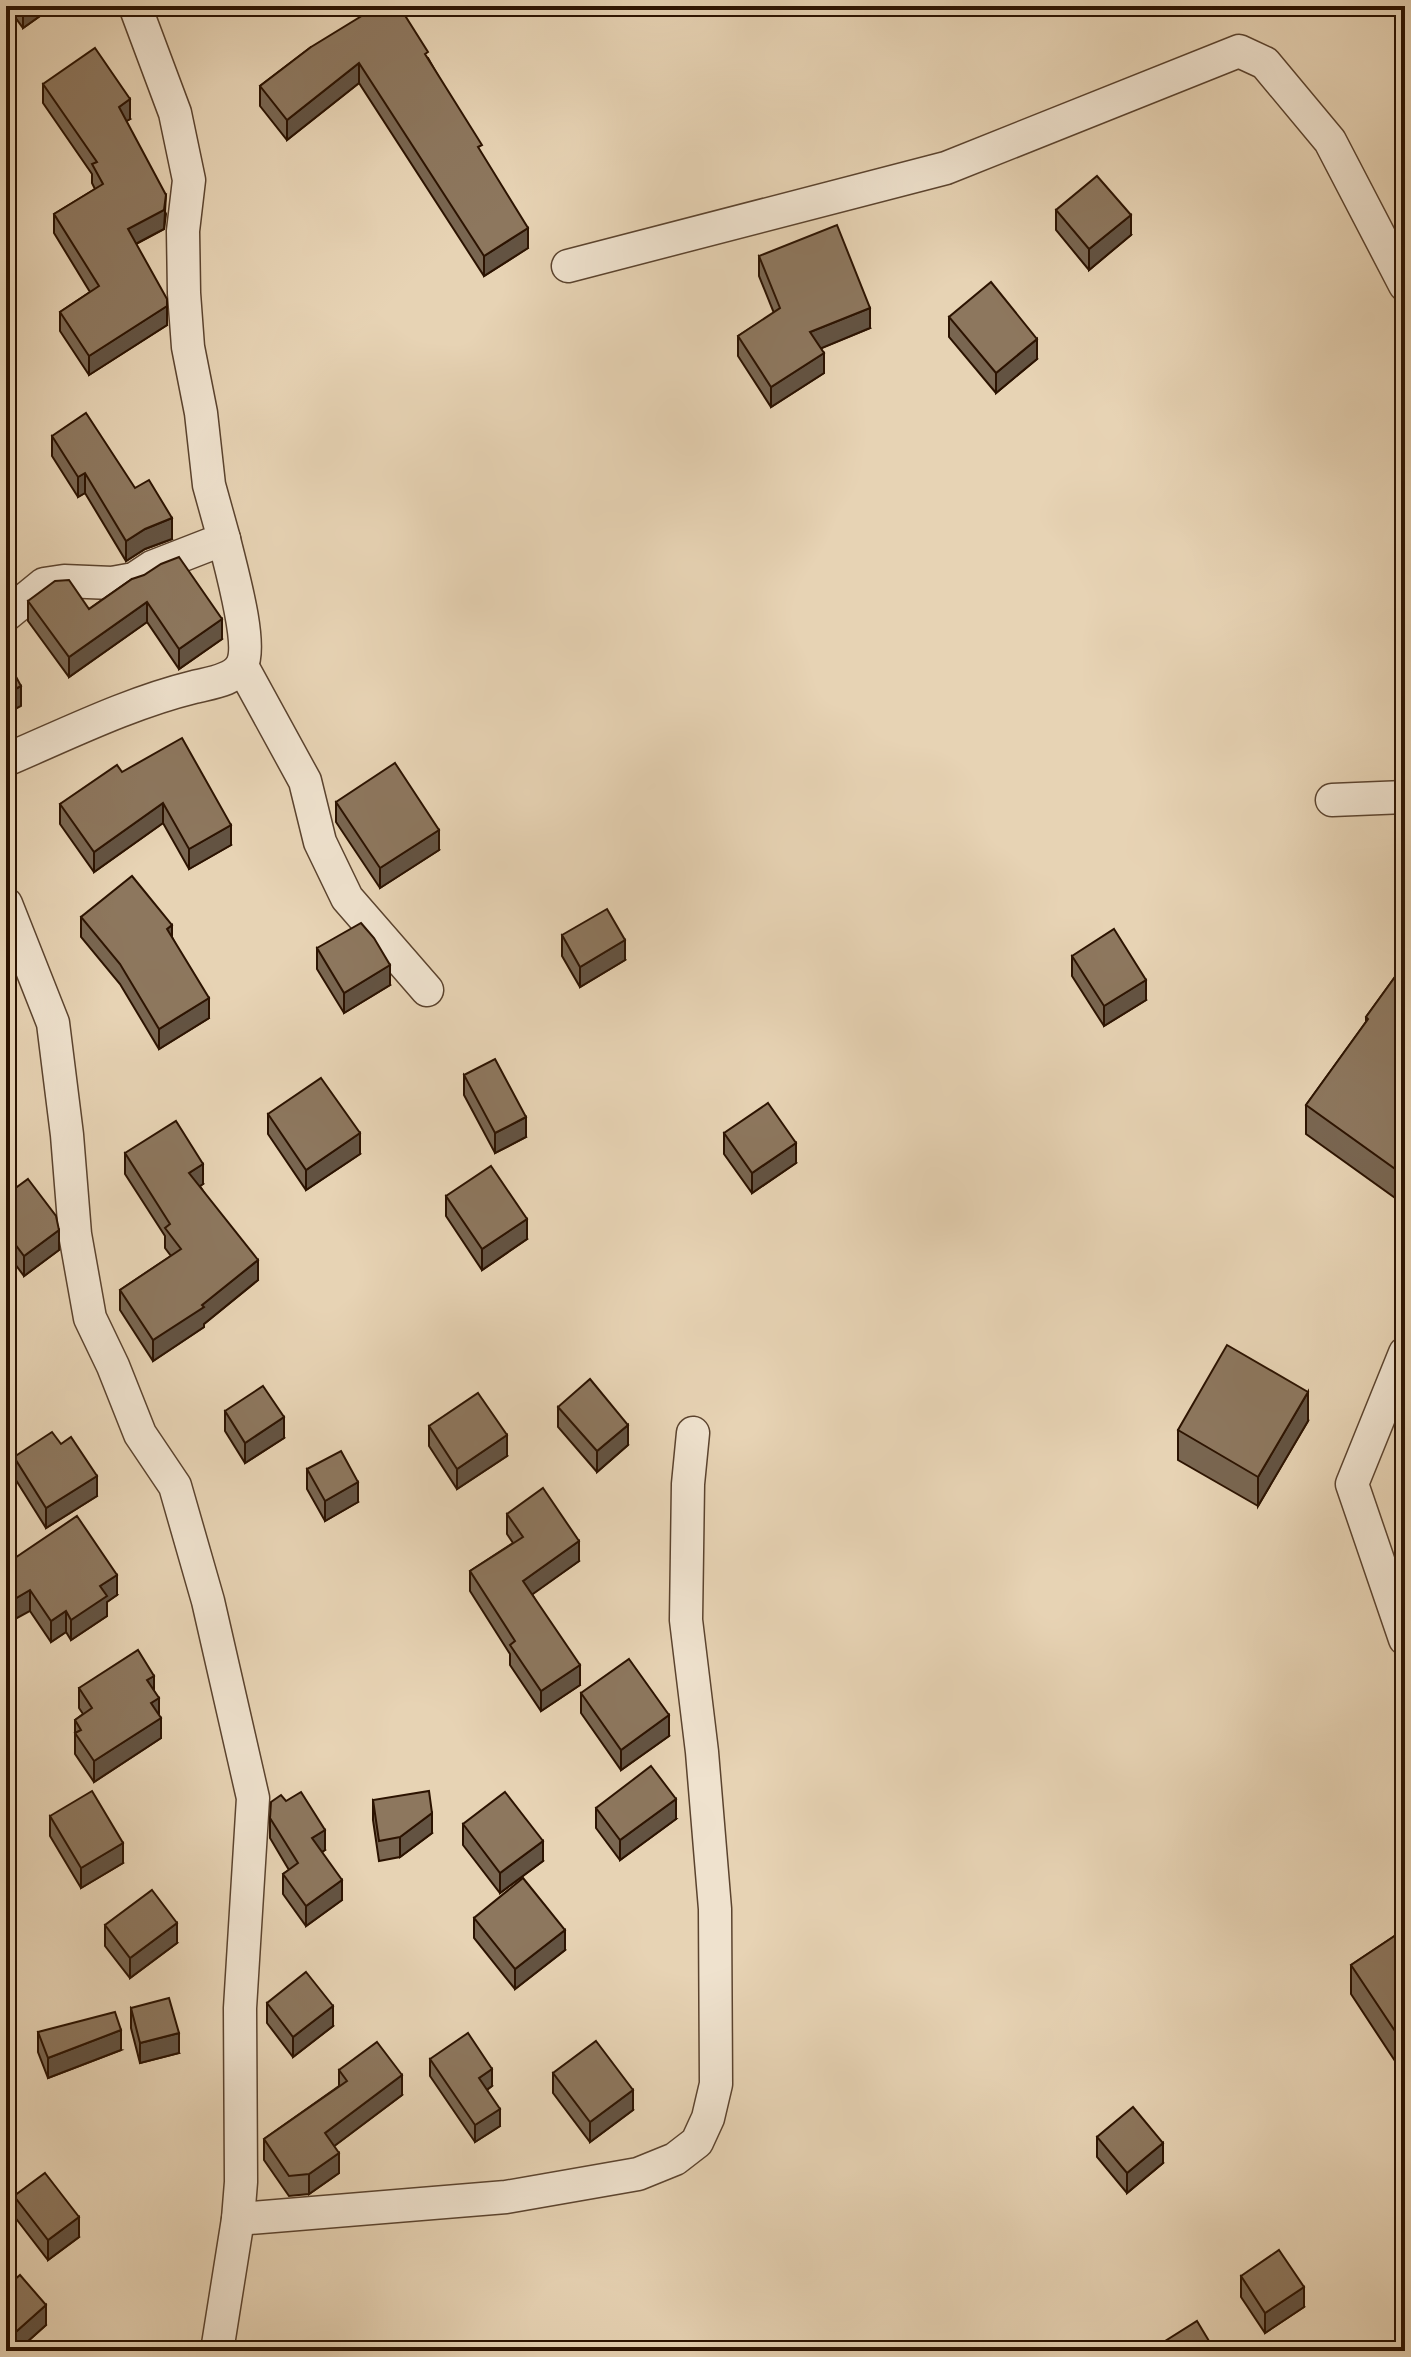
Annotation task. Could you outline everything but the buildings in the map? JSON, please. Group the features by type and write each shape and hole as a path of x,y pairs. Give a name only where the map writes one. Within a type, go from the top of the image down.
{"street":[{"path":"6,760 175,691 229,678 242,666 245,649 241,612 209,485 201,413 188,347 183,231 189,180 175,113 135,6"},
{"path":"568,266 946,168 1239,51 1265,63 1330,141 1405,285"},
{"path":"6,615 44,584 64,581 112,583 134,579 152,567 224,539"},
{"path":"242,666 305,781 320,842 347,898 427,990"},
{"path":"1332,800 1405,797"},
{"path":"6,904 53,1023 75,1234 90,1318 140,1434 175,1486 208,1601 253,1798 240,2008 241,2182 217,2351"},
{"path":"1405,1353 1352,1484 1405,1639"},
{"path":"238,2219 520,2194 638,2174 675,2159 697,2142 708,2118 716,2084 715,1909 702,1752 686,1620 688,1484 693,1433"}]}
